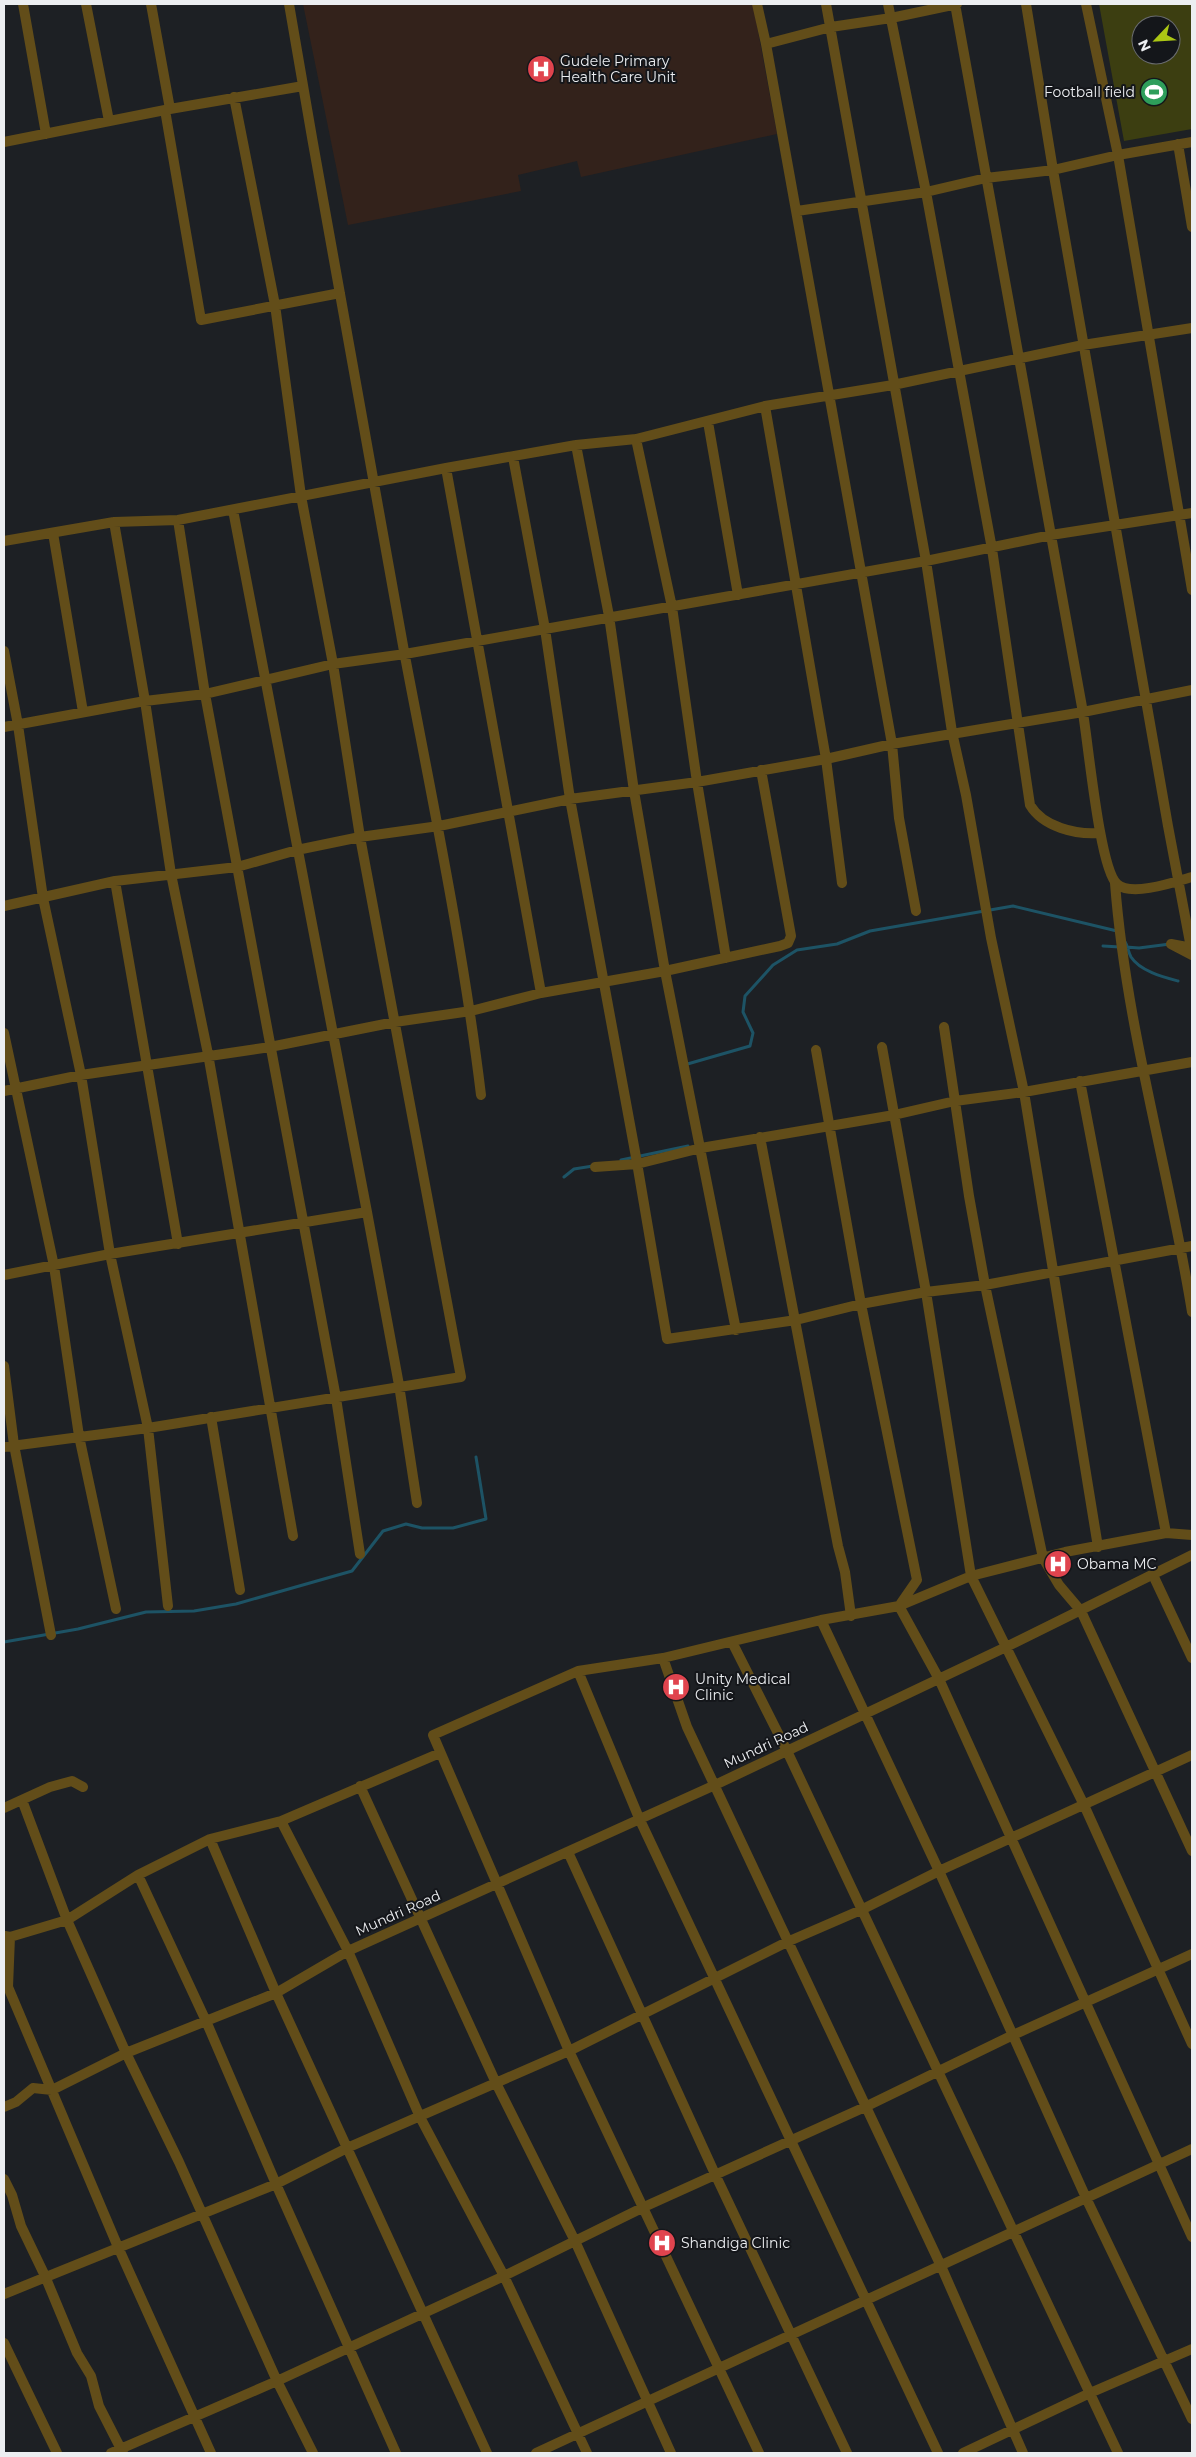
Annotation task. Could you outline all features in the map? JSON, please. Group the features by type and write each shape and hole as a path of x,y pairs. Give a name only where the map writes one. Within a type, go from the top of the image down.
{"street":[{"path":"23,4 46,134"},
{"path":"86,4 109,121"},
{"path":"151,4 201,320 340,293"},
{"path":"289,4 373,482 439,826 471,1011 481,1095"},
{"path":"757,4 797,211 828,395 892,744 899,818 916,911"},
{"path":"826,4 926,561 952,732 966,795 991,938 1024,1092 1098,1547"},
{"path":"888,4 926,192 992,549 1020,723 1030,805 1035,814 1044,821 1082,834 1100,833"},
{"path":"766,44 831,28 956,4 1083,712 1100,833 1108,870 1115,883 1119,932 1144,1071 1187,1247 1192,1312"},
{"path":"1026,4 1052,170 1192,954"},
{"path":"1086,4 1118,155 1192,590"},
{"path":"4,142 234,97 304,86"},
{"path":"9,1446 148,1428 269,1406 336,1398 399,1385 461,1377 360,838 333,664 301,496 275,305 234,97"},
{"path":"797,211 862,203 926,192 986,178 1052,170 1118,155 1192,142"},
{"path":"1178,144 1192,227"},
{"path":"4,542 114,522 178,520 576,445 636,440 765,406 893,385 1083,345 1192,328"},
{"path":"765,406 826,759 842,883"},
{"path":"708,422 738,595"},
{"path":"636,440 672,607 696,782 726,958"},
{"path":"576,445 609,616 634,791 665,971 736,1330"},
{"path":"513,457 546,629 570,799 637,1164 667,1340 796,1320 861,1304 926,1292 985,1285 1187,1247"},
{"path":"446,468 541,993"},
{"path":"233,510 367,1212 399,1385 417,1503"},
{"path":"4,727 145,701 205,694 333,664 405,654 609,616 795,585 992,549 1051,535 1192,513"},
{"path":"178,520 205,694 302,1224 336,1398 360,1554"},
{"path":"114,522 145,701 171,874 208,1054 241,1233 269,1406 293,1536"},
{"path":"53,533 83,712"},
{"path":"4,651 18,725 42,898 81,1075 110,1254 148,1428 168,1606"},
{"path":"4,906 115,881 237,868 297,850 360,838 439,826 570,799 696,782 826,759 952,732 1083,712 1192,690"},
{"path":"4,1091 81,1075 208,1054 270,1047 395,1022 471,1011 541,993 665,971 780,946 790,940 761,770"},
{"path":"1115,883 1128,889 1137,889 1192,877"},
{"path":"115,881 178,1244"},
{"path":"1192,948 1170,944 1192,954"},
{"path":"944,1027 968,1196 1043,1558 1059,1585 1081,1610 1192,1851"},
{"path":"4,1033 54,1266 79,1436 116,1609"},
{"path":"882,1047 926,1292 971,1576 1084,1805 1192,2044"},
{"path":"816,1050 861,1304 917,1580 899,1606"},
{"path":"594,1167 637,1164 701,1148 894,1115 955,1101 1024,1092 1192,1062"},
{"path":"1080,1081 1166,1533"},
{"path":"760,1137 838,1546 845,1572 851,1616"},
{"path":"4,1275 110,1254 367,1212"},
{"path":"4,1366 9,1446 51,1635"},
{"path":"210,1417 240,1590"},
{"path":"759,2453 569,2051 499,1884 433,1735 578,1671 663,1658 821,1620 899,1606 971,1576 1043,1558 1166,1533 1192,1535"},
{"name":"Mundri Road","path":"52,2090 126,2053 276,1993 348,1951 499,1884 638,1818 715,1785 1006,1647 1192,1555"},
{"path":"1153,1575 1192,1658"},
{"path":"899,1606 939,1679 1192,2237"},
{"path":"821,1620 939,1871 1087,2200 1192,2419"},
{"path":"732,1642 787,1750 1118,2453"},
{"path":"663,1658 687,1727 941,2266 1023,2453"},
{"path":"578,1671 638,1818 938,2453"},
{"path":"211,2453 118,2248 8,1987 7,1937 67,1920 138,1875 210,1839 281,1821 440,1753"},
{"path":"4,2294 276,2184 347,2148 569,2051 787,1942 862,1910 939,1871 1192,1755"},
{"path":"4,1808 50,1787 72,1781 83,1787"},
{"path":"360,1786 496,2083 575,2241 670,2453"},
{"path":"22,1800 67,1920 126,2053 203,2214 277,2381 312,2453"},
{"path":"281,1821 348,1951 420,2117 504,2276 587,2453"},
{"path":"210,1839 276,1993 487,2453"},
{"path":"568,1852 715,2174 792,2334 846,2453"},
{"path":"138,1875 206,2021 276,2184 350,2346 396,2453"},
{"path":"4,2179 12,2195 20,2226 45,2276 77,2353 91,2376 99,2406 118,2452 504,2276 644,2207 865,2107 1013,2035 1192,1954"},
{"path":"4,2107 16,2102 34,2088 52,2090"},
{"path":"536,2453 1087,2200 1192,2149"},
{"path":"4,2344 57,2453"},
{"path":"963,2453 1090,2393 1166,2362 1192,2349"}],"shaded area":[{"name":"Gudele Primary Health Care Unit","path":"303,4 753,4 777,134 581,177 577,161 518,175 521,191 348,225"},
{"name":"Football field","path":"1099,4 1192,4 1192,129 1124,141"}],"waterway":[{"path":"684,1065 750,1046 753,1033 743,1012 745,996 773,965 797,950 837,944 870,931 1013,906 1117,931"},
{"path":"1125,942 1131,957 1140,966 1152,973 1178,981"},
{"path":"1126,947 1139,948 1170,944"},
{"path":"1103,946 1120,947"},
{"path":"621,1160 688,1146"},
{"path":"564,1177 574,1169 593,1166"},
{"path":"4,1642 78,1629 146,1612 194,1611 236,1604 352,1571 383,1531 406,1524 422,1528 453,1528 486,1519 476,1457"}],"place":[{"name":"Gudele Primary Health Care Unit","path":"541,69"},
{"name":"Football field","path":"1154,92"},
{"name":"Obama MC","path":"1058,1564"},
{"name":"Unity Medical Clinic","path":"676,1687"},
{"name":"Shandiga Clinic","path":"662,2243"}]}
